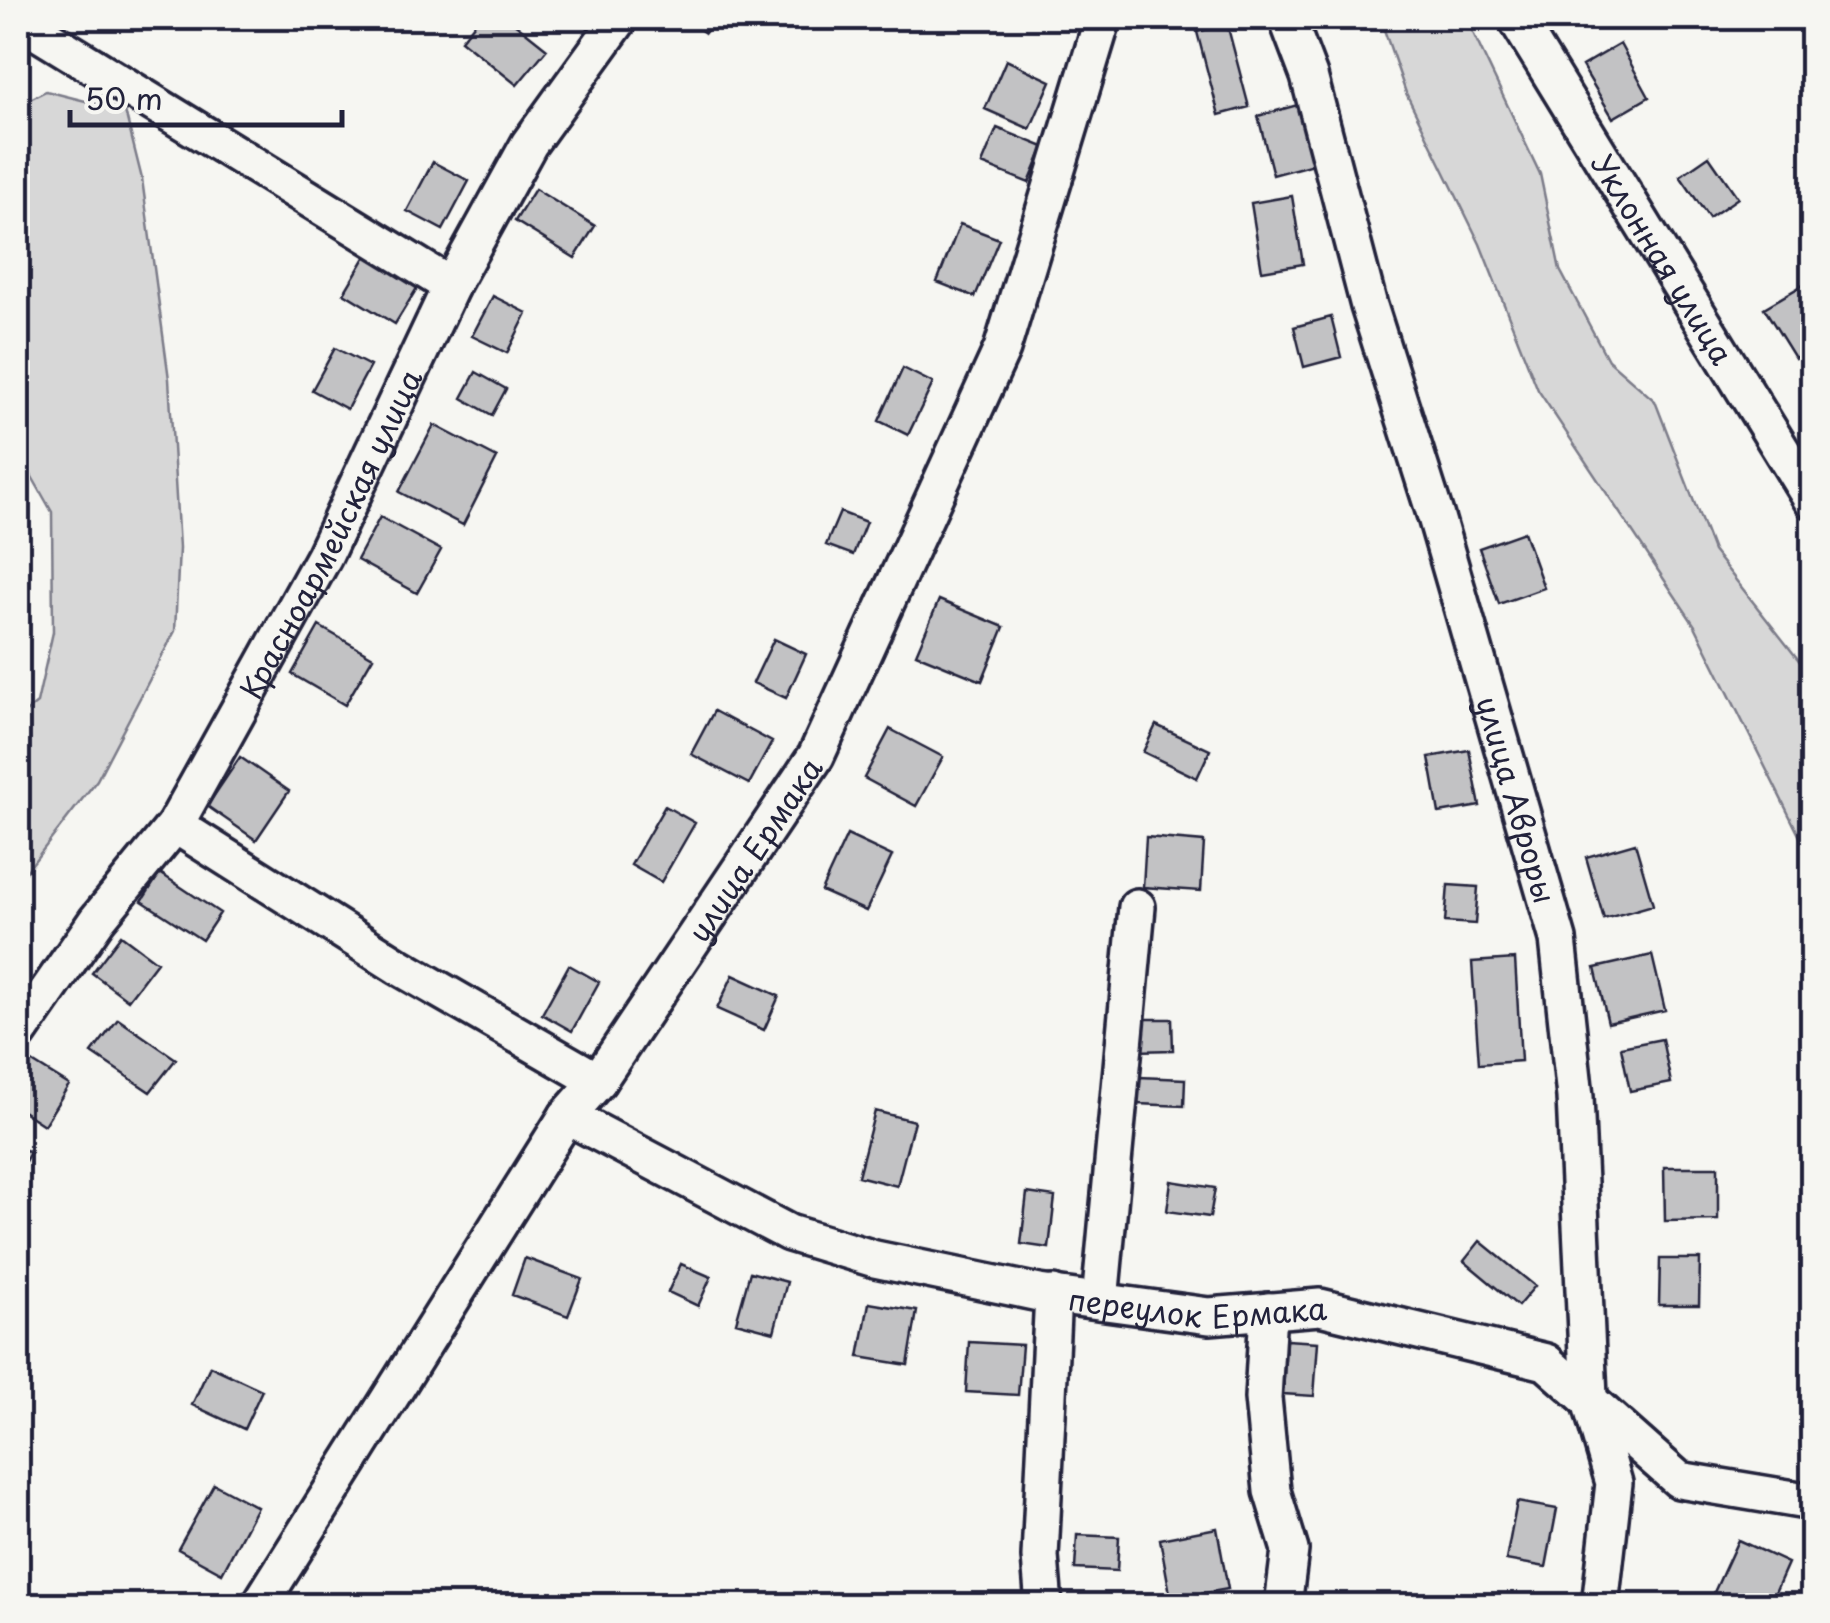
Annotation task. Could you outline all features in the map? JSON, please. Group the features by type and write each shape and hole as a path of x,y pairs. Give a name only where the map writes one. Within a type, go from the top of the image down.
{"street":[{"name":"Красноармейская улица","path":"18,1034 97,920 175,825 324,556 451,286 529,144 620,18"},
{"name":"улица Ермака","path":"258,1606 567,1116 598,1081 816,756 1002,350 1103,18"},
{"name":"улица Авроры","path":"1287,18 1308,76 1369,306 1436,517 1558,939 1575,1096 1589,1397 1614,1483 1600,1606"},
{"name":"Уклонная улица","path":"1516,18 1812,500"},
{"path":"18,20 451,286"},
{"path":"175,825 398,966 598,1081"},
{"path":"1100,1300 1137,907"},
{"name":"переулок Ермака","path":"567,1116 788,1234 875,1260 1052,1294 1209,1316 1320,1307 1546,1362 1679,1480 1812,1502"},
{"path":"1044,1606 1040,1557 1052,1294"},
{"path":"1268,1312 1263,1398 1272,1491 1290,1550 1283,1606"}],"shaded area":[{"path":"1380,18 1466,18 1540,174 1560,270 1608,360 1655,401 1713,551 1812,677 1812,861 1695,626 1538,390 1480,244 1406,93"},
{"path":"46,91 125,111 142,179 169,379 179,548 175,631 97,780 18,882 18,718 37,703 53,632 52,512 18,452 18,105"}],"building":[{"path":"479,18 508,18 547,49 517,85 461,40"},
{"path":"684,18 717,18 705,33"},
{"path":"1227,24 1249,107 1219,115 1197,32"},
{"path":"1620,44 1649,97 1613,118 1582,66"},
{"path":"1006,60 1051,81 1030,129 985,109"},
{"path":"1301,104 1317,163 1273,175 1258,116"},
{"path":"997,128 1044,147 1029,183 982,164"},
{"path":"1709,156 1738,198 1709,218 1680,176"},
{"path":"433,162 469,181 443,230 407,211"},
{"path":"535,189 595,226 575,258 515,221"},
{"path":"1292,196 1303,264 1262,271 1251,203"},
{"path":"960,224 999,239 975,297 937,282"},
{"path":"367,254 419,285 395,324 344,293"},
{"path":"1803,285 1812,299 1812,347 1795,358 1764,308"},
{"path":"493,296 527,313 507,353 472,336"},
{"path":"1331,317 1341,357 1304,367 1294,327"},
{"path":"335,348 370,366 347,409 312,390"},
{"path":"903,368 933,383 908,435 879,421"},
{"path":"476,372 506,389 492,415 462,398"},
{"path":"434,425 497,458 463,525 399,492"},
{"path":"840,512 866,522 853,555 826,545"},
{"path":"380,517 441,550 417,593 357,560"},
{"path":"1524,532 1544,588 1499,604 1479,548"},
{"path":"939,600 1004,627 982,681 916,654"},
{"path":"319,626 373,657 345,705 292,674"},
{"path":"774,639 806,654 786,698 753,683"},
{"path":"714,711 772,742 749,784 691,754"},
{"path":"1156,725 1210,750 1197,778 1143,752"},
{"path":"890,729 943,757 916,806 864,778"},
{"path":"1469,750 1480,806 1439,813 1429,757"},
{"path":"240,757 289,791 256,840 207,806"},
{"path":"665,806 695,823 661,882 631,865"},
{"path":"847,835 892,856 866,911 821,891"},
{"path":"1146,837 1204,842 1201,891 1143,887"},
{"path":"1635,843 1653,905 1604,919 1586,857"},
{"path":"160,873 220,913 202,940 142,901"},
{"path":"1448,885 1478,887 1475,924 1445,922"},
{"path":"121,935 157,962 128,1000 92,973"},
{"path":"1652,955 1665,1010 1608,1023 1595,968"},
{"path":"1515,959 1521,1061 1479,1064 1472,962"},
{"path":"569,965 599,982 572,1031 542,1014"},
{"path":"733,975 779,996 764,1030 717,1009"},
{"path":"118,1019 176,1059 150,1092 92,1053"},
{"path":"1136,1019 1172,1019 1173,1050 1136,1051"},
{"path":"1662,1039 1671,1083 1630,1091 1621,1047"},
{"path":"29,1060 69,1085 44,1125 18,1108 18,1079"},
{"path":"1139,1077 1185,1079 1184,1106 1138,1104"},
{"path":"875,1111 914,1121 897,1186 858,1176"},
{"path":"18,1145 30,1153 18,1173"},
{"path":"1664,1167 1718,1167 1718,1220 1665,1221"},
{"path":"1171,1181 1215,1188 1210,1217 1167,1211"},
{"path":"1027,1193 1055,1197 1049,1248 1021,1244"},
{"path":"1480,1241 1535,1286 1518,1306 1464,1261"},
{"path":"525,1258 582,1279 568,1316 512,1295"},
{"path":"1660,1259 1700,1259 1699,1305 1659,1305"},
{"path":"681,1264 711,1277 698,1306 668,1292"},
{"path":"750,1272 787,1282 774,1332 736,1322"},
{"path":"869,1303 917,1311 908,1365 859,1357"},
{"path":"1286,1340 1318,1342 1314,1396 1283,1394"},
{"path":"969,1342 1022,1345 1018,1395 966,1392"},
{"path":"210,1366 262,1390 244,1429 192,1405"},
{"path":"214,1484 257,1507 222,1573 178,1549"},
{"path":"1517,1502 1557,1509 1546,1567 1506,1560"},
{"path":"1217,1528 1228,1589 1171,1599 1160,1539"},
{"path":"1077,1535 1119,1537 1117,1571 1075,1569"},
{"path":"1738,1540 1788,1563 1769,1606 1725,1606 1711,1599"},
{"path":"986,1594 986,1606 943,1606 942,1595"},
{"path":"1483,1594 1526,1602 1525,1606 1480,1606"}]}
